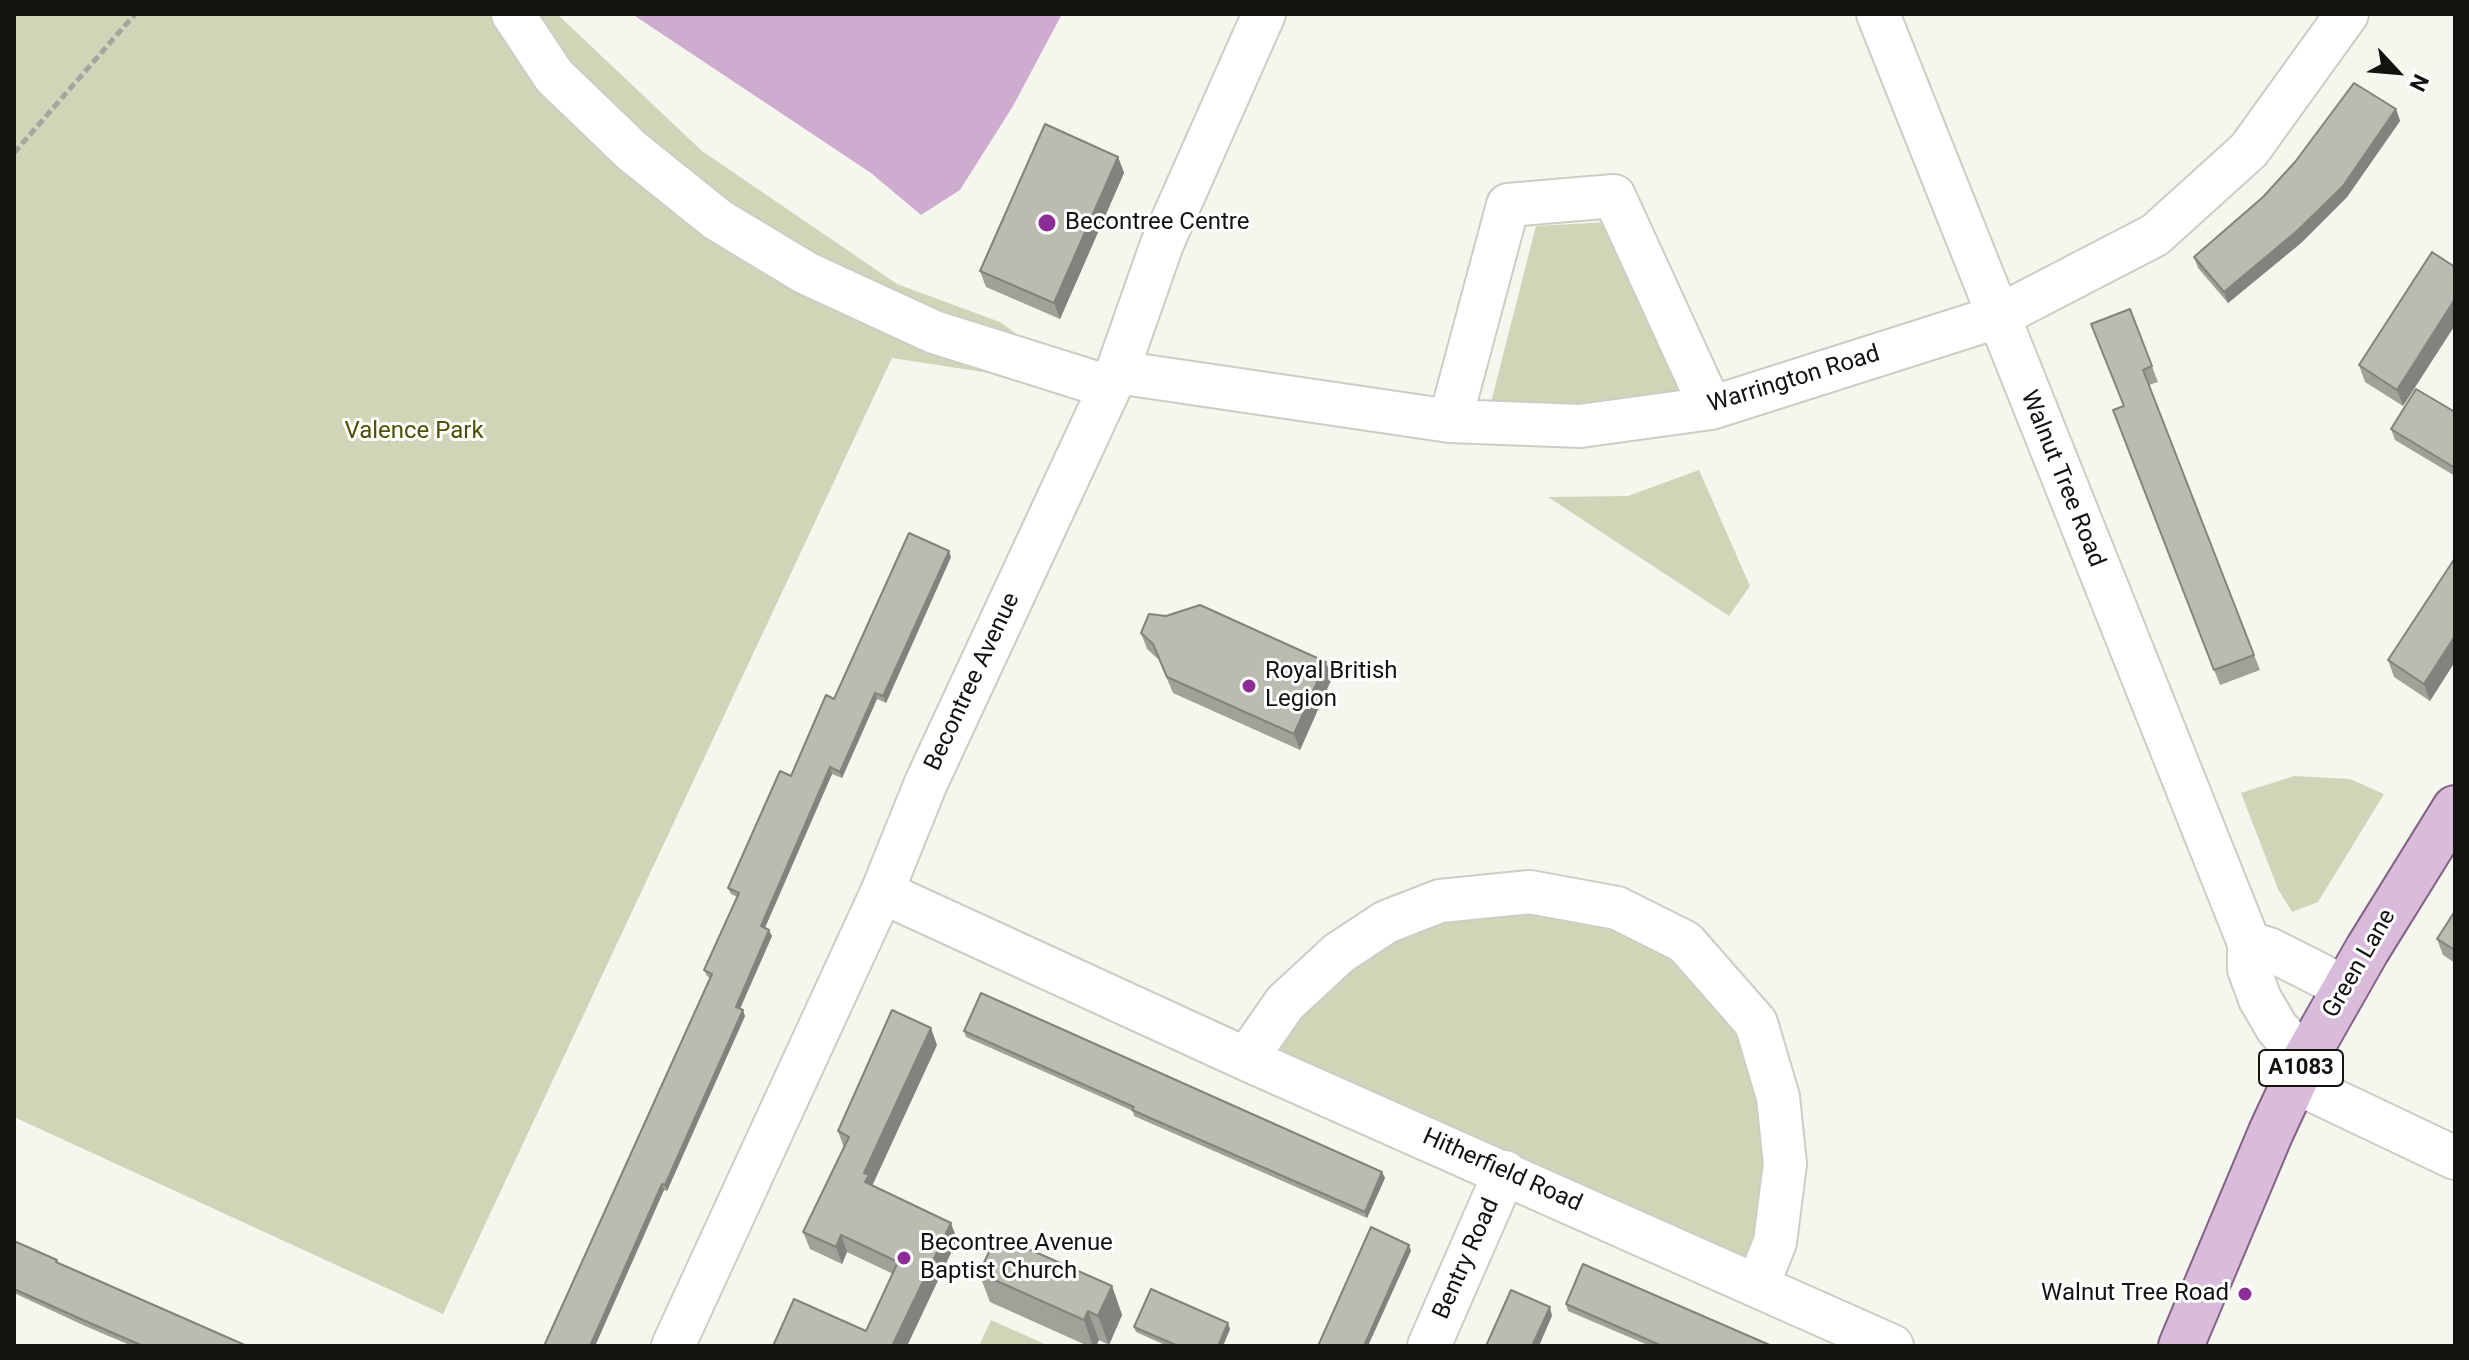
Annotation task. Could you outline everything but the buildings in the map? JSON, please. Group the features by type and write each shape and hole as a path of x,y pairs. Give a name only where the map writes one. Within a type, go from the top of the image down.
{"main road":[{"name":"Green Lane","path":"2181,1346 2300,1070 2455,808"}],"street":[{"name":"Warrington Road","path":"513,14 554,76 632,151 718,220 806,273 934,332 1113,380 1450,421 1580,426 1711,408 1997,317 2155,235 2249,150 2347,14"},
{"name":"Becontree Avenue","path":"673,1346 882,892 926,783 1113,380 1162,244 1264,14"},
{"name":"Walnut Tree Road","path":"1878,14 2249,943 2249,969 2260,999 2300,1070"},
{"path":"1450,421 1508,205 1614,196 1711,408"},
{"name":"Hitherfield Road","path":"882,892 1246,1059 1892,1346"},
{"path":"1246,1059 1285,1003 1339,953 1386,922 1440,901 1530,892 1617,908 1685,942 1756,1023 1778,1097 1785,1164 1775,1242 1758,1285"},
{"path":"2249,943 2269,949 2346,988"},
{"path":"2300,1070 2455,1158"},
{"name":"Bentry Road","path":"1429,1346 1505,1172"}],"path":[{"path":"14,153 135,14"}],"green space":[{"name":"Valence Park","path":"14,14 557,14 702,151 897,284 1000,322 1045,355 1029,379 892,358 443,1314 14,1117"},
{"path":"1611,222 1685,398 1586,411 1490,406 1536,226"},
{"path":"1699,470 1750,586 1729,616 1548,497 1628,496"},
{"path":"2294,776 2350,779 2384,794 2318,902 2292,912 2278,889 2241,793"},
{"path":"1530,892 1685,942 1778,1097 1758,1285 1246,1059 1339,953"},
{"path":"991,1320 1049,1346 979,1346"}],"shaded area":[{"path":"632,14 1062,14 1013,106 960,190 921,215 871,173"}],"place":[{"name":"Becontree Centre","path":"1047,223"},
{"name":"Royal British Legion","path":"1249,686"},
{"name":"Becontree Avenue Baptist Church","path":"904,1258"},
{"name":"Walnut Tree Road","path":"2245,1294"}]}
